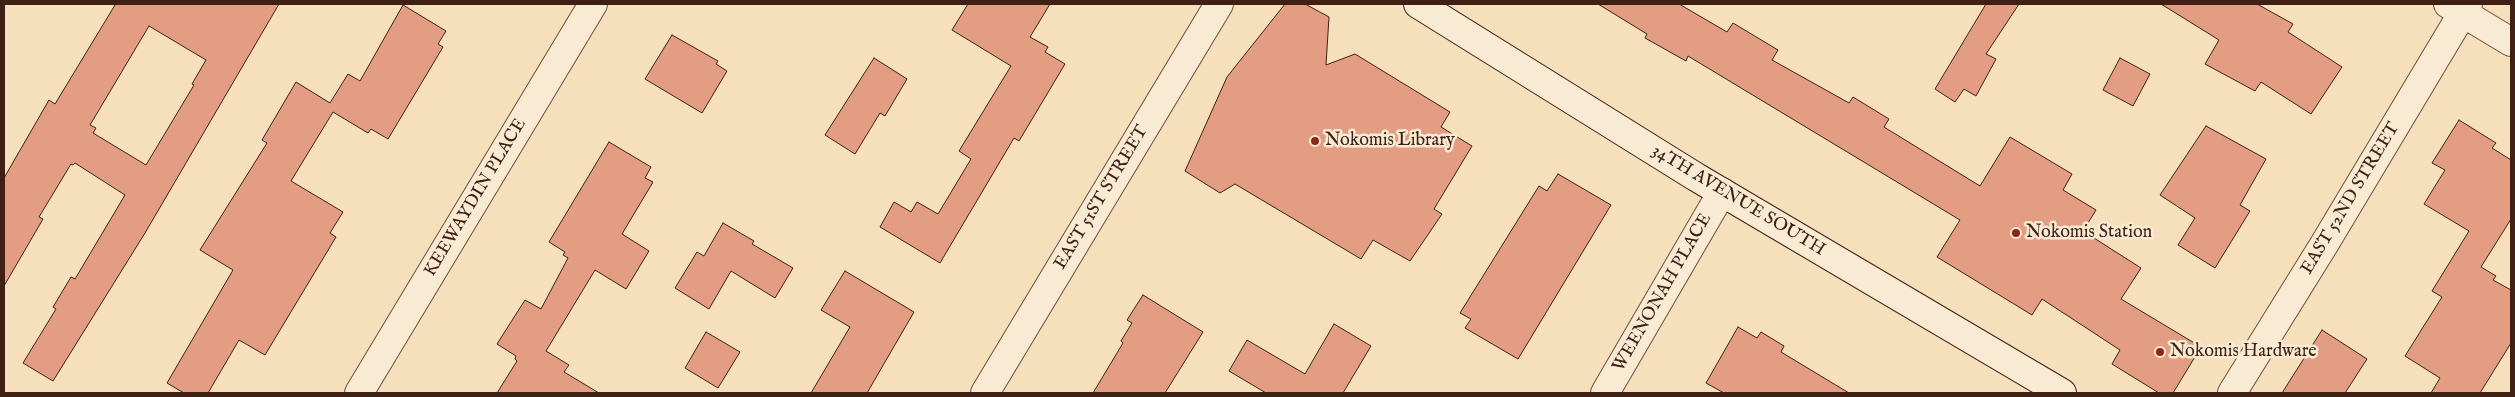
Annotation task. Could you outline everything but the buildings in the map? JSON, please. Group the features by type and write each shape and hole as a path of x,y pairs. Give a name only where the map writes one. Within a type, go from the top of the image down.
{"street":[{"name":"KEEWAYDIN PLACE","path":"359,393 593,4"},
{"name":"EAST 51ST STREET","path":"985,393 1219,4"},
{"name":"34TH AVENUE SOUTH","path":"1418,4 1722,192 2062,393"},
{"path":"2459,7 2511,42"},
{"name":"EAST 52ND STREET","path":"2232,393 2325,244 2459,7"},
{"name":"WEENONAH PLACE","path":"1605,393 1722,192"}],"place":[{"name":"Nokomis Library","path":"1315,141"},
{"name":"Nokomis Station","path":"2016,233"},
{"name":"Nokomis Hardware","path":"2160,352"}]}
